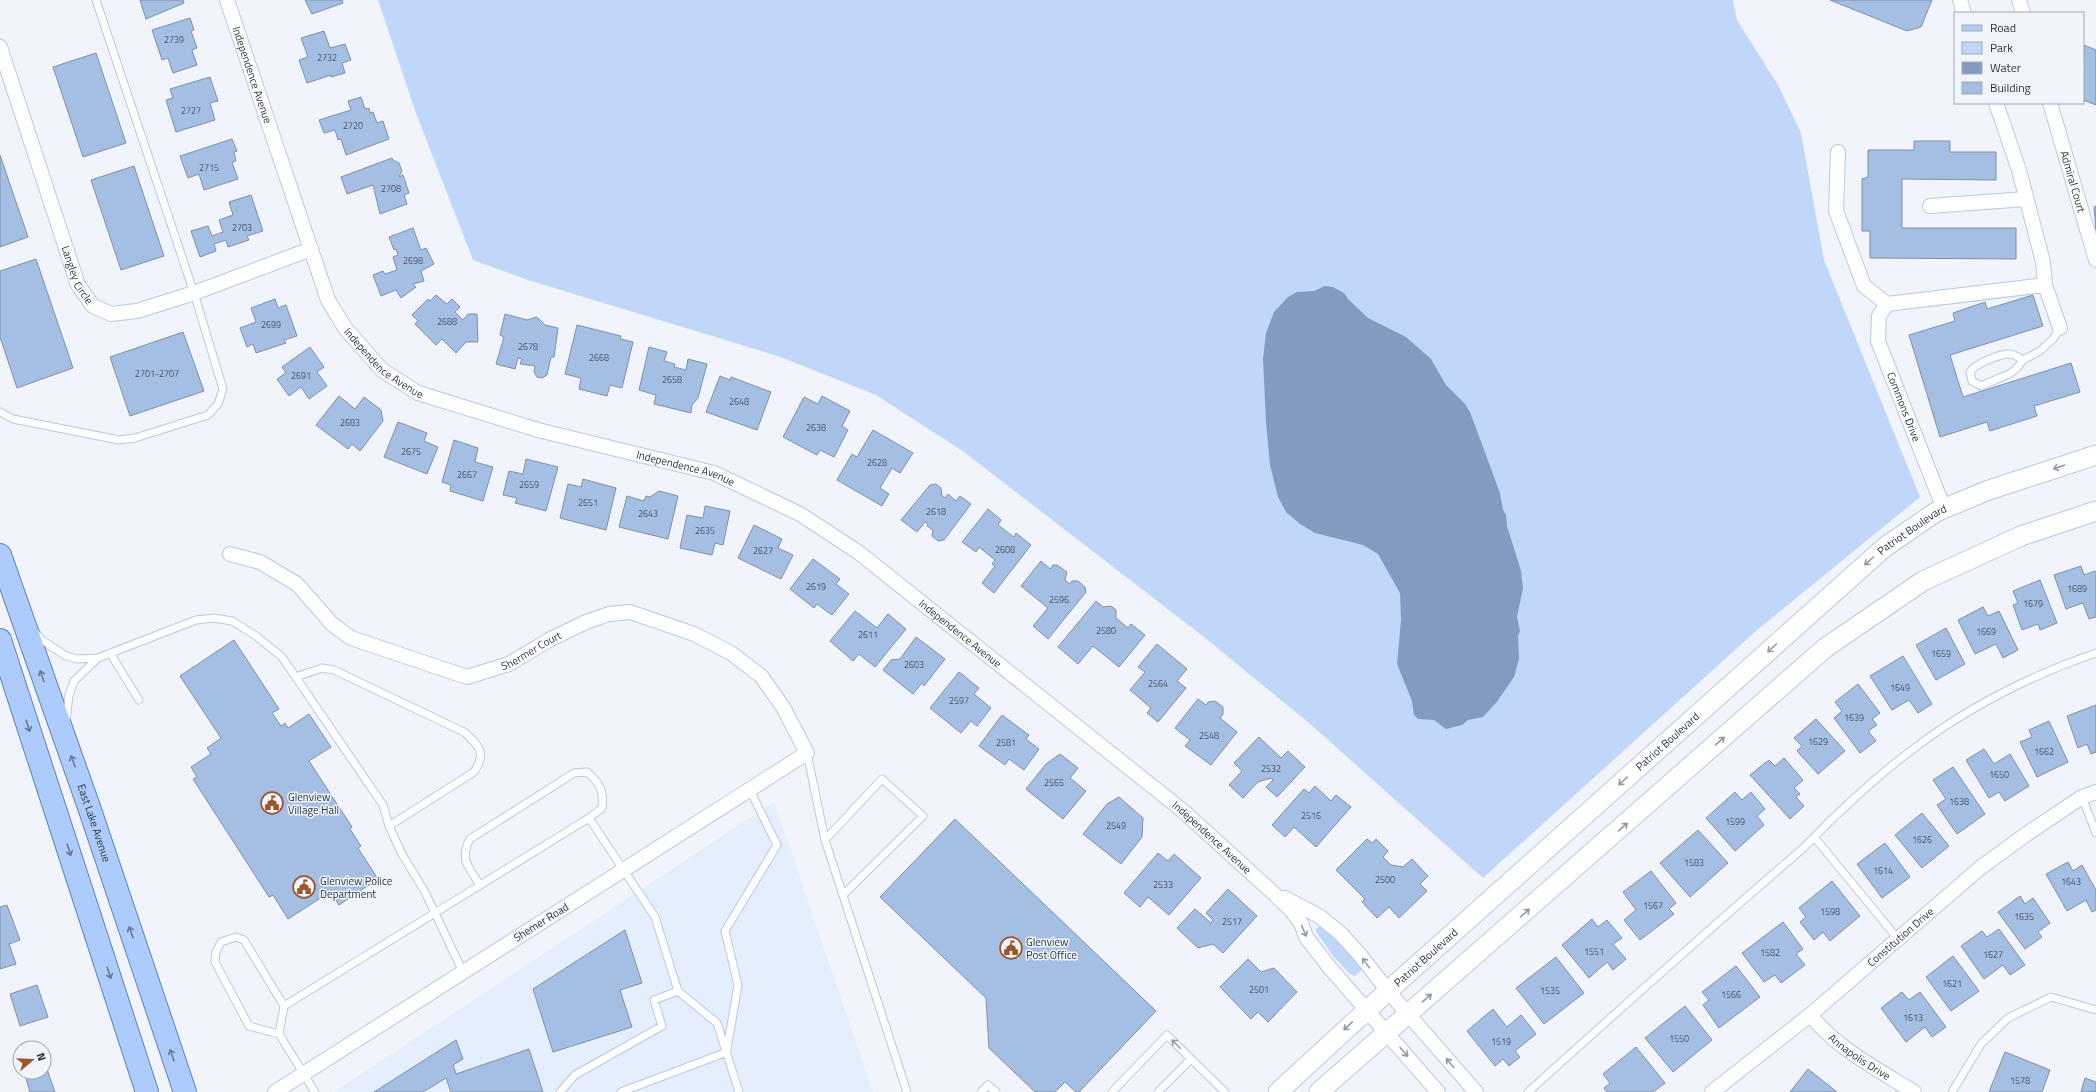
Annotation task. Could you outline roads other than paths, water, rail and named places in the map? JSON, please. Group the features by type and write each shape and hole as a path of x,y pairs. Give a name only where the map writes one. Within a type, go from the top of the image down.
{"main road":[{"name":"Patriot Boulevard","path":"1278,1092 1388,991 1885,547 1936,512 1986,491 2096,454"},
{"path":"1319,1092 1825,648 1923,581 2021,536 2096,511"},
{"name":"East Lake Avenue","path":"0,555 65,739 185,1092"},
{"path":"0,640 147,1092"}],"street":[{"name":"Independence Avenue","path":"227,0 328,300 345,328 382,370 418,393 468,409 538,430 714,473 800,514 858,552 1182,810 1270,890 1291,910 1315,949 1438,1092"},
{"path":"1960,0 1964,12"},
{"path":"2019,0 2023,12"},
{"name":"Langley Circle","path":"0,47 78,285 93,306 111,314 137,311 194,293 311,249"},
{"path":"1996,104 2019,170 2043,262 2045,285 2060,328"},
{"name":"Admiral Court","path":"2050,104 2096,260"},
{"path":"1838,152 1836,211 1864,286 1887,304 2045,285"},
{"path":"1930,206 2026,200"},
{"name":"Commons Drive","path":"1887,304 1879,316 1878,341 1944,509"},
{"name":"Shermer Court","path":"230,554 260,562 297,584 332,624 351,638 467,677 509,664 549,640 586,622 609,614 630,612 694,634 731,654 761,676 783,707 807,753"},
{"name":"Shemer Road","path":"275,1092 807,753"},
{"name":"Constitution Drive","path":"1712,1092 1810,1015 1980,868 2028,833 2082,797 2096,792"},
{"name":"Independence Avenue","path":"1270,890 1329,923 1360,955 1408,1015 1476,1092"},
{"name":"Annapolis Drive","path":"1810,1015 1820,1028 1853,1055 1914,1092"}],"lane":[{"path":"0,412 13,419 119,440 135,438 208,415 218,404 223,389 194,293 96,0"},
{"path":"2023,360 2014,354 2007,354 1973,366 1970,372 1972,381 1982,386 2009,374 2023,360 2040,351 2053,339 2060,328"},
{"path":"22,617 42,640 66,656 77,659 98,658 196,620 214,618 232,622 256,636 282,657 383,805 389,826 403,856 424,890 463,972"},
{"path":"1528,1092 1695,942 1815,838 1828,823 1908,753 1969,712 2019,685 2096,653"},
{"path":"110,654 139,700"},
{"path":"65,739 69,695 74,681 98,658"},
{"path":"296,677 322,668 334,670 464,732 477,744 481,754 478,766 474,772 389,826"},
{"path":"807,753 825,840 907,1092"},
{"path":"284,1006 589,818 602,808 604,794 595,779 587,772 574,773 470,839 464,848 465,860 480,885"},
{"path":"825,840 882,779 923,816 843,896"},
{"path":"726,1052 738,985 725,931 777,845 750,790"},
{"path":"2082,797 2096,833"},
{"path":"589,818 655,917 678,991 717,1023 739,1092"},
{"path":"1815,838 1898,938"},
{"path":"279,1034 249,1026 215,962 216,952 221,942 236,937 244,940 284,1006 279,1034 315,1092"},
{"path":"560,1092 575,1075 662,1026 654,1000 678,991"},
{"path":"1952,1092 1981,1044 2008,1018 2051,998 2096,1010"},
{"path":"1112,1092 1167,1035 1225,1092"},
{"path":"621,1092 726,1052"},
{"path":"1158,1092 1191,1058"},
{"path":"981,1092 988,1085 996,1092"}],"water":[{"path":"1325,286 1333,287 1344,293 1348,299 1368,318 1406,337 1431,359 1446,385 1465,404 1470,412 1500,493 1503,510 1506,515 1507,526 1521,571 1523,588 1517,617 1520,631 1518,636 1519,659 1514,677 1496,703 1483,717 1468,720 1462,725 1446,729 1434,720 1418,719 1414,715 1412,701 1397,664 1401,620 1400,593 1378,554 1363,545 1315,533 1300,524 1286,512 1278,497 1270,465 1266,422 1263,359 1266,333 1274,312 1288,297 1297,292 1314,291"}],"place":[{"name":"Glenview Village Hall","path":"272,803"},
{"name":"Glenview Police Department","path":"304,887"},
{"name":"Glenview Post Office","path":"1011,948"}]}
